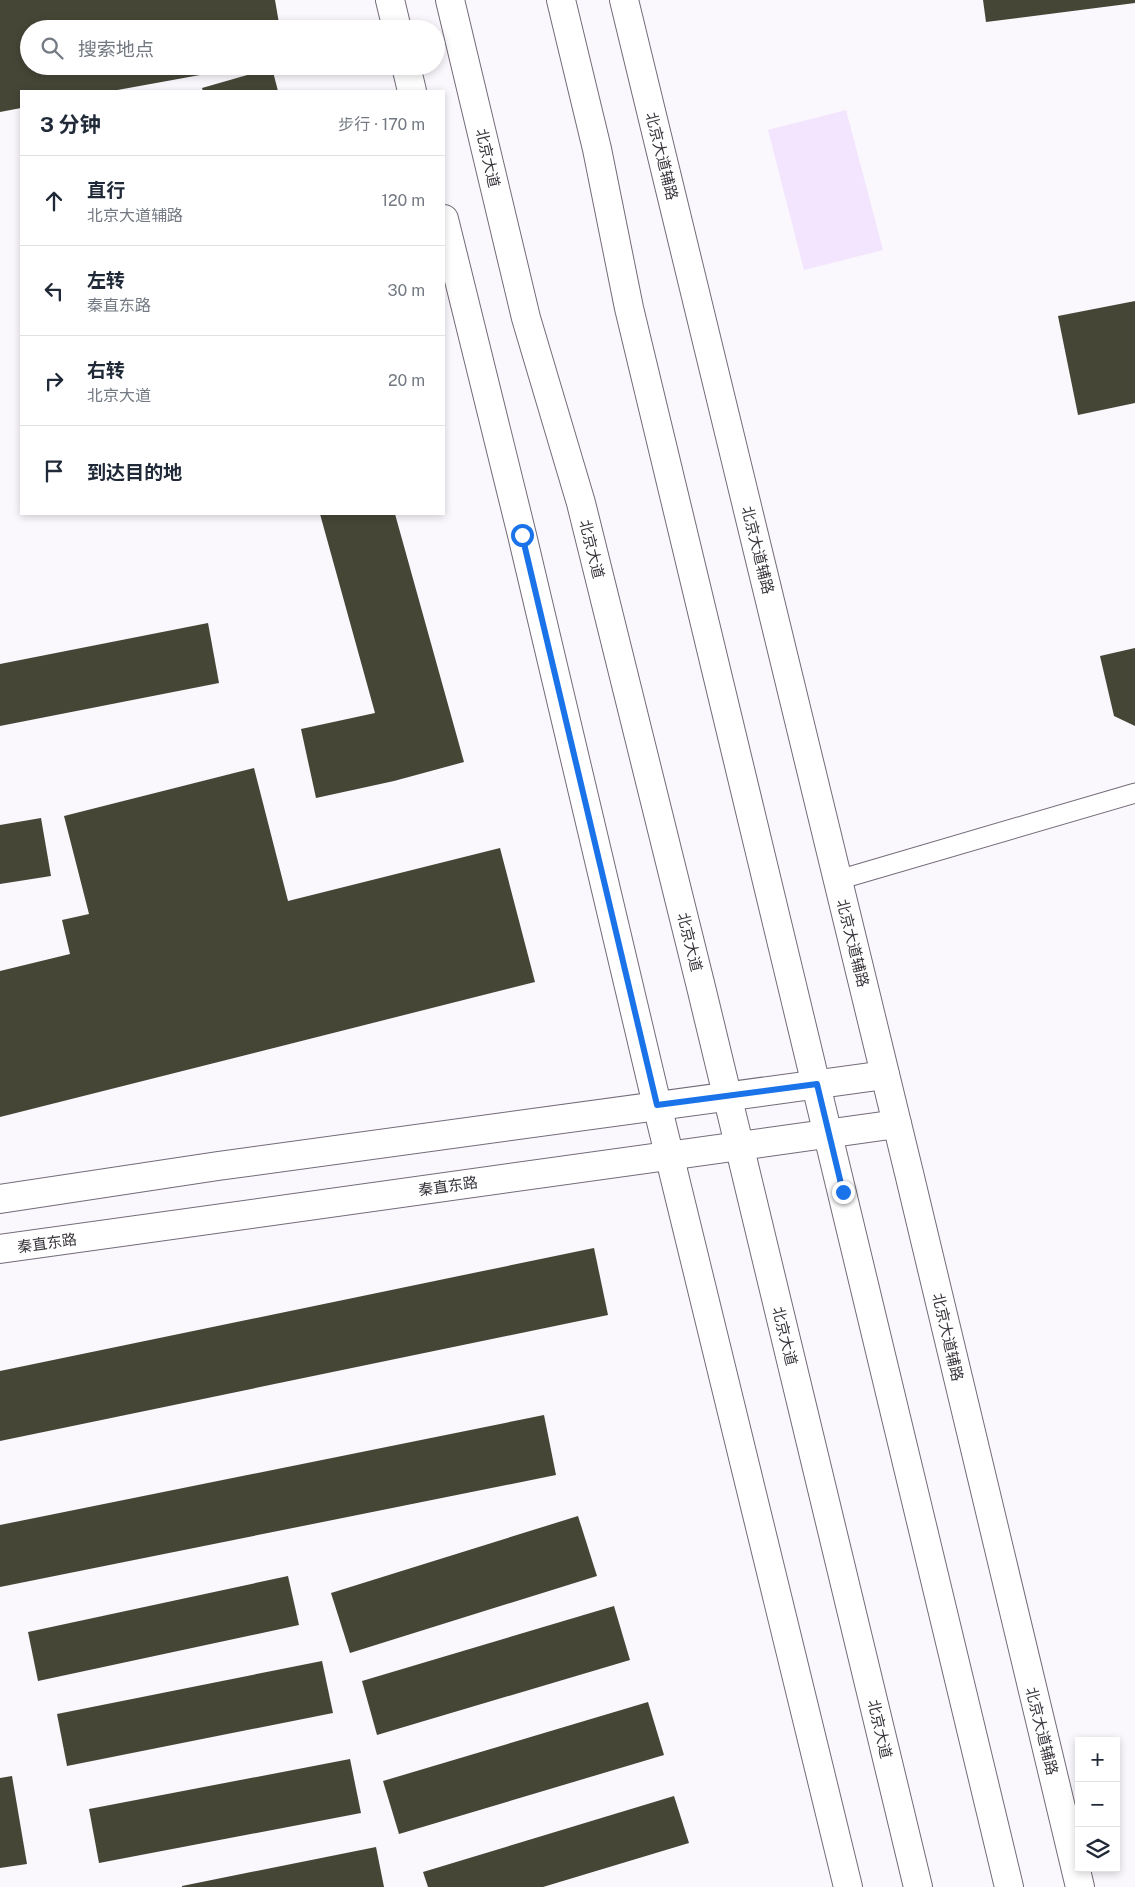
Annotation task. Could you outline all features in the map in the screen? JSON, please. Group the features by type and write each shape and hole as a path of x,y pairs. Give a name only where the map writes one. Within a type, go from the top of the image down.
{"main road":[{"path":"390,0 395,20"},
{"name":"北京大道","path":"450,0 526,318 581,502 918,1887"},
{"path":"561,0 597,149 629,308 1010,1887"},
{"name":"北京大道辅路","path":"624,0 1080,1887"},
{"path":"408,75 412,90"},
{"path":"445,223 522,535 657,1105 848,1887"},
{"path":"0,1199 218,1166 885,1075"},
{"name":"秦直东路","path":"0,1250 897,1124"}],"lane":[{"path":"838,880 1135,793"}],"shaded area":[{"path":"846,110 883,250 804,270 768,130"}],"building":[{"path":"0,0 275,0 278,20 20,20 20,75 200,75 118,90 20,90 20,108 0,112"},
{"path":"983,0 1135,0 1135,3 986,22"},
{"path":"248,75 274,75 278,90 203,90 202,88"},
{"path":"1135,301 1135,403 1078,415 1058,316"},
{"path":"320,515 395,515 464,762 394,781 316,798 301,729 375,713"},
{"path":"208,623 219,683 0,726 0,664"},
{"path":"1135,648 1135,726 1114,716 1100,656"},
{"path":"254,768 288,901 500,848 535,982 0,1117 0,971 70,954 62,920 89,914 64,816"},
{"path":"41,818 51,876 0,884 0,825"},
{"path":"594,1248 608,1315 0,1441 0,1371"},
{"path":"544,1415 556,1475 0,1587 0,1525"},
{"path":"578,1516 597,1576 350,1653 331,1593"},
{"path":"288,1576 299,1625 38,1681 28,1632"},
{"path":"614,1606 630,1660 377,1735 362,1681"},
{"path":"322,1661 333,1713 67,1766 57,1714"},
{"path":"648,1702 664,1755 399,1834 383,1781"},
{"path":"350,1759 361,1813 99,1863 89,1809"},
{"path":"12,1776 27,1864 0,1868 0,1778"},
{"path":"674,1796 689,1843 543,1887 428,1887 423,1872"},
{"path":"376,1847 384,1887 182,1887 182,1886"}],"route":[{"path":"522,535 657,1105 817,1084 843,1192"}]}
